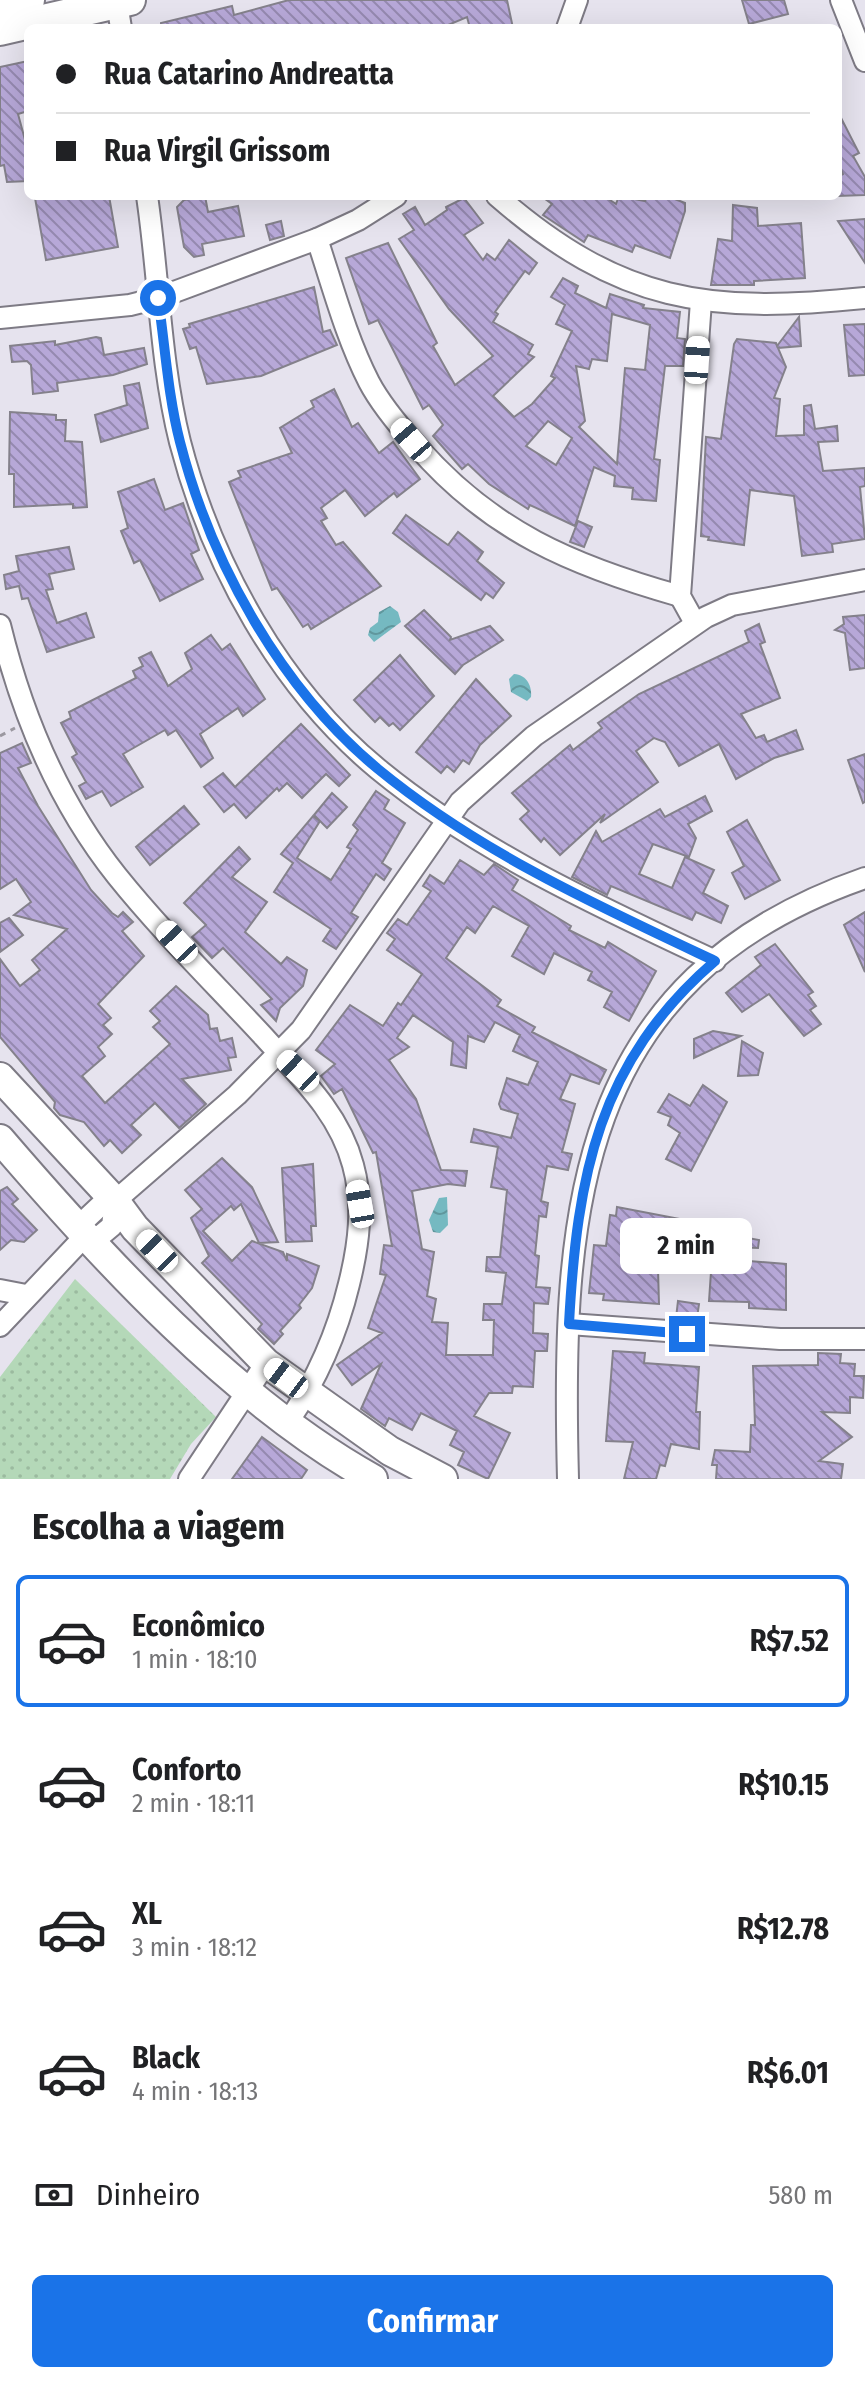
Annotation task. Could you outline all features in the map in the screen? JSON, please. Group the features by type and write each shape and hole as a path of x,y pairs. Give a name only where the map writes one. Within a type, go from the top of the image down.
{"main road":[{"path":"0,7 29,0"},
{"path":"37,24 123,10"},
{"path":"0,30 24,26"},
{"path":"0,1077 115,1201 135,1228 266,1363 305,1394 390,1451 443,1479"},
{"path":"0,1139 84,1237 246,1392 373,1479"}],"street":[{"path":"568,24 577,0"},
{"path":"841,0 865,61"},
{"path":"147,200 158,298 180,441 207,526 256,627 285,670 377,768 445,818 558,887 715,961"},
{"path":"0,318 91,310 158,298 317,239 358,220 390,200"},
{"path":"502,200 577,256 633,283 701,301 772,305 865,298"},
{"path":"317,239 355,352 370,384 395,421 443,476 505,527 571,562 680,596"},
{"path":"695,623 680,596 701,301"},
{"path":"0,1326 84,1237 100,1236 112,1226 115,1201 237,1095 301,1030 445,818 534,736 695,623 732,605 865,580"},
{"path":"0,625 14,684 68,802 116,875 320,1099 337,1126 353,1163 360,1204 358,1249 333,1343 288,1422"},
{"path":"568,1479 569,1324 574,1239 590,1157 620,1074 652,1024 678,992 715,961 746,937 803,902 865,878"},
{"path":"0,1290 26,1295"},
{"path":"569,1324 780,1339 863,1341"},
{"path":"189,1479 266,1363"}],"green space":[{"path":"75,1279 216,1417 191,1444 170,1479 0,1479 0,1377"}],"water":[{"path":"390,606 398,612 401,622 374,642 368,635 370,628 378,622 379,612"},
{"path":"514,674 522,676 531,689 531,697 527,701 511,692 509,679"},
{"path":"447,1197 448,1225 440,1233 433,1232 429,1220 439,1198"}],"building":[{"path":"289,0 507,0 512,24 469,24 467,17 450,24 161,24 232,6 234,15"},
{"path":"742,0 784,0 788,14 749,24"},
{"path":"24,62 24,112 18,114 24,136 24,181 7,182 4,165 0,166 0,67"},
{"path":"842,120 859,153 853,156 865,177 865,195 842,196"},
{"path":"35,200 110,200 118,247 46,260"},
{"path":"184,200 206,200 208,212 238,206 244,236 202,244 204,255 194,257 184,247 177,207"},
{"path":"466,200 483,223 464,235 483,260 487,254 495,260 509,240 537,263 529,274 525,271 495,312 498,314 493,322 533,345 528,354 534,357 493,396 514,417 532,404 555,378 551,376 572,331 556,324 565,305 551,297 563,278 578,286 575,293 606,308 610,294 644,305 643,308 680,312 677,338 685,339 683,366 665,366 654,459 660,460 656,501 632,499 633,488 614,486 615,476 594,467 575,526 530,505 528,509 489,484 468,464 462,469 433,436 443,425 429,405 423,409 378,320 369,324 346,258 388,243 437,343 433,346 455,385 493,356 449,309 399,239 414,230 403,214 415,207 425,225 447,210 446,207","holes":["612,314 650,325 645,370 625,368 617,464 579,427 585,421 576,366 589,369 592,359 607,361","548,421 572,438 556,465 526,446"]},
{"path":"546,200 610,200 616,204 618,200 677,200 685,203 685,211 670,258 635,245 632,252 588,235 584,242 543,215 552,204"},
{"path":"733,205 757,208 758,226 801,223 805,278 754,281 754,285 711,285 718,239 732,241"},
{"path":"865,219 865,263 838,221"},
{"path":"281,221 284,236 270,240 266,225"},
{"path":"314,287 323,332 330,330 337,345 261,376 207,384 196,347 190,349 183,329 190,327 189,324"},
{"path":"799,317 801,346 778,348 786,367 774,398 780,399 776,436 804,435 804,406 811,405 815,429 837,426 838,441 818,442 823,471 865,468 865,486 860,487 865,539 832,544 833,552 802,556 794,496 750,490 744,545 708,540 709,537 701,536 706,437 721,439 734,344 737,339 776,343 777,346"},
{"path":"865,324 865,375 849,376 844,325"},
{"path":"101,338 104,355 144,348 147,364 113,375 57,383 58,391 33,394 31,365 27,361 12,362 10,346 55,341 55,345"},
{"path":"139,383 148,428 101,442 95,415 127,405 124,386"},
{"path":"334,389 352,427 358,423 379,453 393,442 420,479 397,497 394,493 365,516 345,490 321,508 327,518 321,521 336,545 343,542 381,586 311,629 308,624 303,627 277,588 272,590 229,482 241,477 238,471 292,453 280,428 314,407 311,401"},
{"path":"10,412 56,415 56,420 66,420 65,441 82,442 87,507 73,508 73,504 14,507 14,474 9,474"},
{"path":"154,479 165,510 183,503 199,550 191,554 203,579 160,601 140,560 134,563 121,531 128,528 118,492"},
{"path":"406,515 448,545 458,532 483,552 477,561 504,583 493,598 486,593 481,600 393,533"},
{"path":"578,521 592,527 584,547 570,542"},
{"path":"69,547 74,569 49,574 53,589 46,590 57,623 86,613 94,637 47,652 28,598 22,599 19,586 6,589 4,575 19,571 16,556"},
{"path":"424,610 451,637 450,640 490,626 503,640 463,665 455,674 405,626"},
{"path":"865,615 865,668 850,670 845,633 835,630 844,624 843,617"},
{"path":"759,624 765,642 760,644 780,698 741,714 756,738 764,735 767,742 796,730 803,749 774,758 736,779 719,744 679,766 665,742 654,738 636,751 658,782 600,823 605,814 560,855 544,838 541,842 520,819 529,811 512,793 570,745 573,750 602,728 598,723 639,694 749,642 745,631"},
{"path":"211,635 222,650 230,644 265,699 243,716 238,708 200,734 213,758 201,767 176,730 168,735 165,730 123,754 143,787 111,806 102,791 86,799 79,786 86,782 72,757 77,754 61,723 71,718 69,712 136,678 133,671 143,666 139,658 151,652 168,686 192,669 185,653"},
{"path":"400,655 434,696 400,730 393,723 389,726 380,717 375,722 354,700"},
{"path":"476,679 511,716 480,745 469,764 463,760 454,772 447,766 441,773 416,752"},
{"path":"301,724 350,775 339,786 326,774 302,798 287,783 279,791 277,788 246,818 234,804 224,812 204,787 223,773 235,787"},
{"path":"22,743 31,763 18,768 38,806 91,890 112,913 118,917 123,912 133,922 122,931 144,956 98,1004 111,1018 103,1025 112,1034 98,1047 105,1056 82,1076 105,1103 170,1044 153,1027 160,1021 150,1011 176,986 208,1015 210,1029 217,1028 220,1041 232,1038 236,1057 228,1058 231,1070 182,1079 206,1104 179,1128 155,1103 131,1125 141,1135 122,1153 110,1140 104,1146 84,1122 60,1115 54,1108 55,1102 0,1037 0,959 20,986 40,970 32,960 67,929 14,915 31,902 16,879 0,889 0,753"},
{"path":"865,754 865,802 863,803 848,760"},
{"path":"376,791 389,800 384,809 405,823 382,863 391,869 384,880 376,874 351,913 358,917 336,949 323,941 331,929 274,892 293,863 281,854 313,816 320,821 297,858 331,880 351,849 347,847 358,830 353,825"},
{"path":"332,793 347,807 327,828 314,815"},
{"path":"705,796 712,811 688,824 696,838 689,857 653,844 639,874 672,888 685,857 714,870 703,893 728,906 721,923 696,912 692,920 611,886 607,895 572,877 596,831 602,842 660,809 665,817"},
{"path":"184,806 199,824 150,865 136,847"},
{"path":"747,820 780,880 745,899 732,873 744,866 727,832"},
{"path":"239,847 250,859 232,877 267,902 245,932 281,964 287,957 307,970 303,986 280,1008 276,1021 261,1005 272,999 223,948 212,958 192,937 206,925 184,903"},
{"path":"460,860 484,875 494,864 518,880 512,890 571,926 569,930 605,948 608,942 656,971 629,1021 604,1007 612,992 588,980 592,972 554,953 544,974 512,956 529,926 493,906 475,933 467,927 446,958 501,1000 497,1006 535,1027 532,1032 606,1070 599,1084 571,1074 560,1099 575,1104 562,1152 572,1154 568,1170 547,1166 541,1201 548,1203 546,1217 539,1216 535,1255 539,1256 536,1287 550,1288 548,1304 534,1303 533,1333 548,1334 547,1351 535,1351 533,1387 513,1386 512,1393 489,1393 474,1416 510,1433 488,1479 458,1465 464,1452 450,1445 457,1431 421,1413 412,1430 389,1418 385,1426 361,1409 381,1364 352,1385 337,1365 382,1333 368,1328 386,1275 380,1274 384,1245 392,1246 376,1152 373,1153 342,1089 334,1094 321,1076 335,1064 316,1050 350,1005 383,1026 398,1003 401,1005 422,974 387,950 395,939 387,933 398,919 407,925 431,891 423,886 430,875 444,884","holes":["413,1015 453,1042 451,1065 466,1068 468,1036 484,1042 495,1022 520,1035 513,1051 538,1062 528,1085 507,1078 499,1104 501,1109 518,1114 511,1138 474,1129 471,1142 498,1147 491,1187 507,1190 500,1257 487,1257 486,1271 506,1273 502,1304 484,1304 483,1320 494,1320 493,1355 446,1355 448,1323 432,1322 436,1299 427,1296 434,1252 422,1249 412,1191 448,1184 465,1186 467,1171 441,1170 416,1099 389,1060 409,1047 397,1038"]},
{"path":"865,912 865,972 844,925"},
{"path":"9,918 23,935 0,952 0,923"},
{"path":"775,944 813,992 808,995 816,1006 810,1010 821,1024 804,1036 769,994 742,1012 726,993 761,965 755,957"},
{"path":"713,1031 741,1036 694,1058 694,1039"},
{"path":"742,1041 763,1053 758,1075 738,1076"},
{"path":"703,1085 727,1102 691,1171 666,1159 680,1133 668,1125 671,1117 658,1112 669,1094 690,1106"},
{"path":"222,1158 252,1187 278,1242 259,1243 241,1204 234,1210 231,1206 203,1231 232,1261 252,1241 283,1252 287,1261 287,1254 319,1266 312,1288 299,1305 301,1308 280,1331 283,1334 274,1344 258,1329 262,1324 202,1263 209,1256 191,1218 202,1209 185,1190"},
{"path":"313,1164 316,1226 311,1226 312,1241 286,1242 282,1168"},
{"path":"7,1187 18,1199 12,1204 37,1230 24,1242 11,1240 0,1250 0,1191"},
{"path":"617,1207 680,1219 678,1237 645,1233 642,1264 658,1269 659,1304 603,1300 604,1294 589,1293 594,1245 606,1246 610,1215 616,1216"},
{"path":"710,1231 759,1240 758,1248 709,1246"},
{"path":"737,1260 786,1264 786,1310 749,1308 749,1302 709,1301 711,1272 736,1273"},
{"path":"678,1301 699,1304 697,1318 676,1318"},
{"path":"613,1351 645,1353 644,1363 699,1367 696,1412 700,1412 699,1449 671,1444 665,1466 660,1465 656,1479 624,1479 633,1442 606,1441"},
{"path":"818,1353 841,1354 840,1363 855,1364 854,1376 864,1376 863,1398 850,1397 850,1413 822,1412 852,1437 819,1461 843,1464 841,1479 716,1479 717,1465 712,1465 715,1450 750,1452 751,1425 755,1425 753,1366 818,1365"},
{"path":"262,1437 307,1470 301,1479 232,1479"}],"route":[{"path":"158,298 180,441 207,526 256,627 285,670 377,768 445,818 558,887 715,961 678,992 652,1024 620,1074 590,1157 574,1239 569,1324 687,1334"}]}
